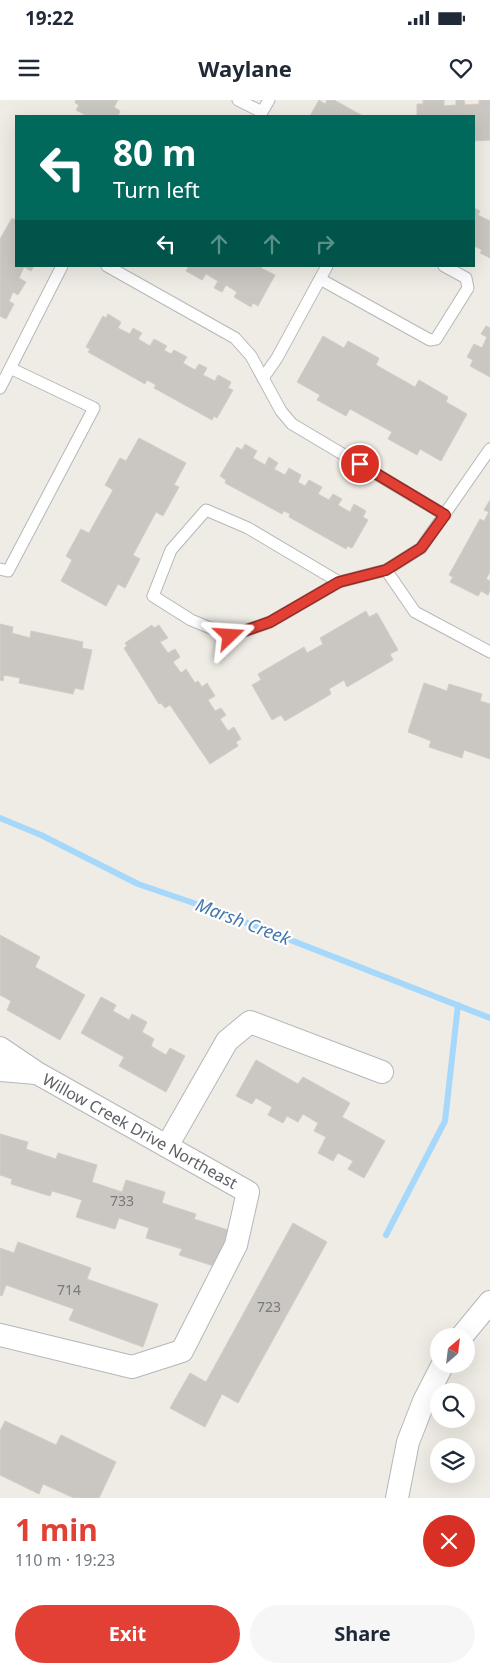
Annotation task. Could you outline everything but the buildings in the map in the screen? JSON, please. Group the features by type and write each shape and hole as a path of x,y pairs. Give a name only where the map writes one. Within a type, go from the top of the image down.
{"street":[{"path":"167,1146 227,1041 250,1022 382,1072"},
{"path":"0,1048 37,1073"},
{"name":"Willow Creek Drive Northeast","path":"0,1070 37,1073 248,1192 236,1245 182,1351 132,1366 0,1335"},
{"path":"469,1328 490,1302"},
{"path":"398,1498 408,1442 424,1400 438,1373"}],"lane":[{"path":"238,100 262,112 269,100"},
{"path":"0,388 12,369 62,267"},
{"path":"109,267 235,338 251,356 282,411 292,424 445,515"},
{"path":"263,378 277,358 326,267"},
{"path":"320,279 430,340 436,339 468,288 466,278 446,267"},
{"path":"0,569 8,572 94,408 12,369"},
{"path":"339,582 248,528 206,510 171,550 153,596 191,620 230,636 270,622 339,582 386,570 421,548 490,449"},
{"path":"386,570 415,612 490,652"}],"waterway":[{"name":"Marsh Creek","path":"0,818 41,835 138,884 211,909 490,1018"},
{"path":"386,1235 445,1121 458,1005"}],"route":[{"path":"230,636 270,622 339,582 386,570 421,548 445,515 360,464"}]}
